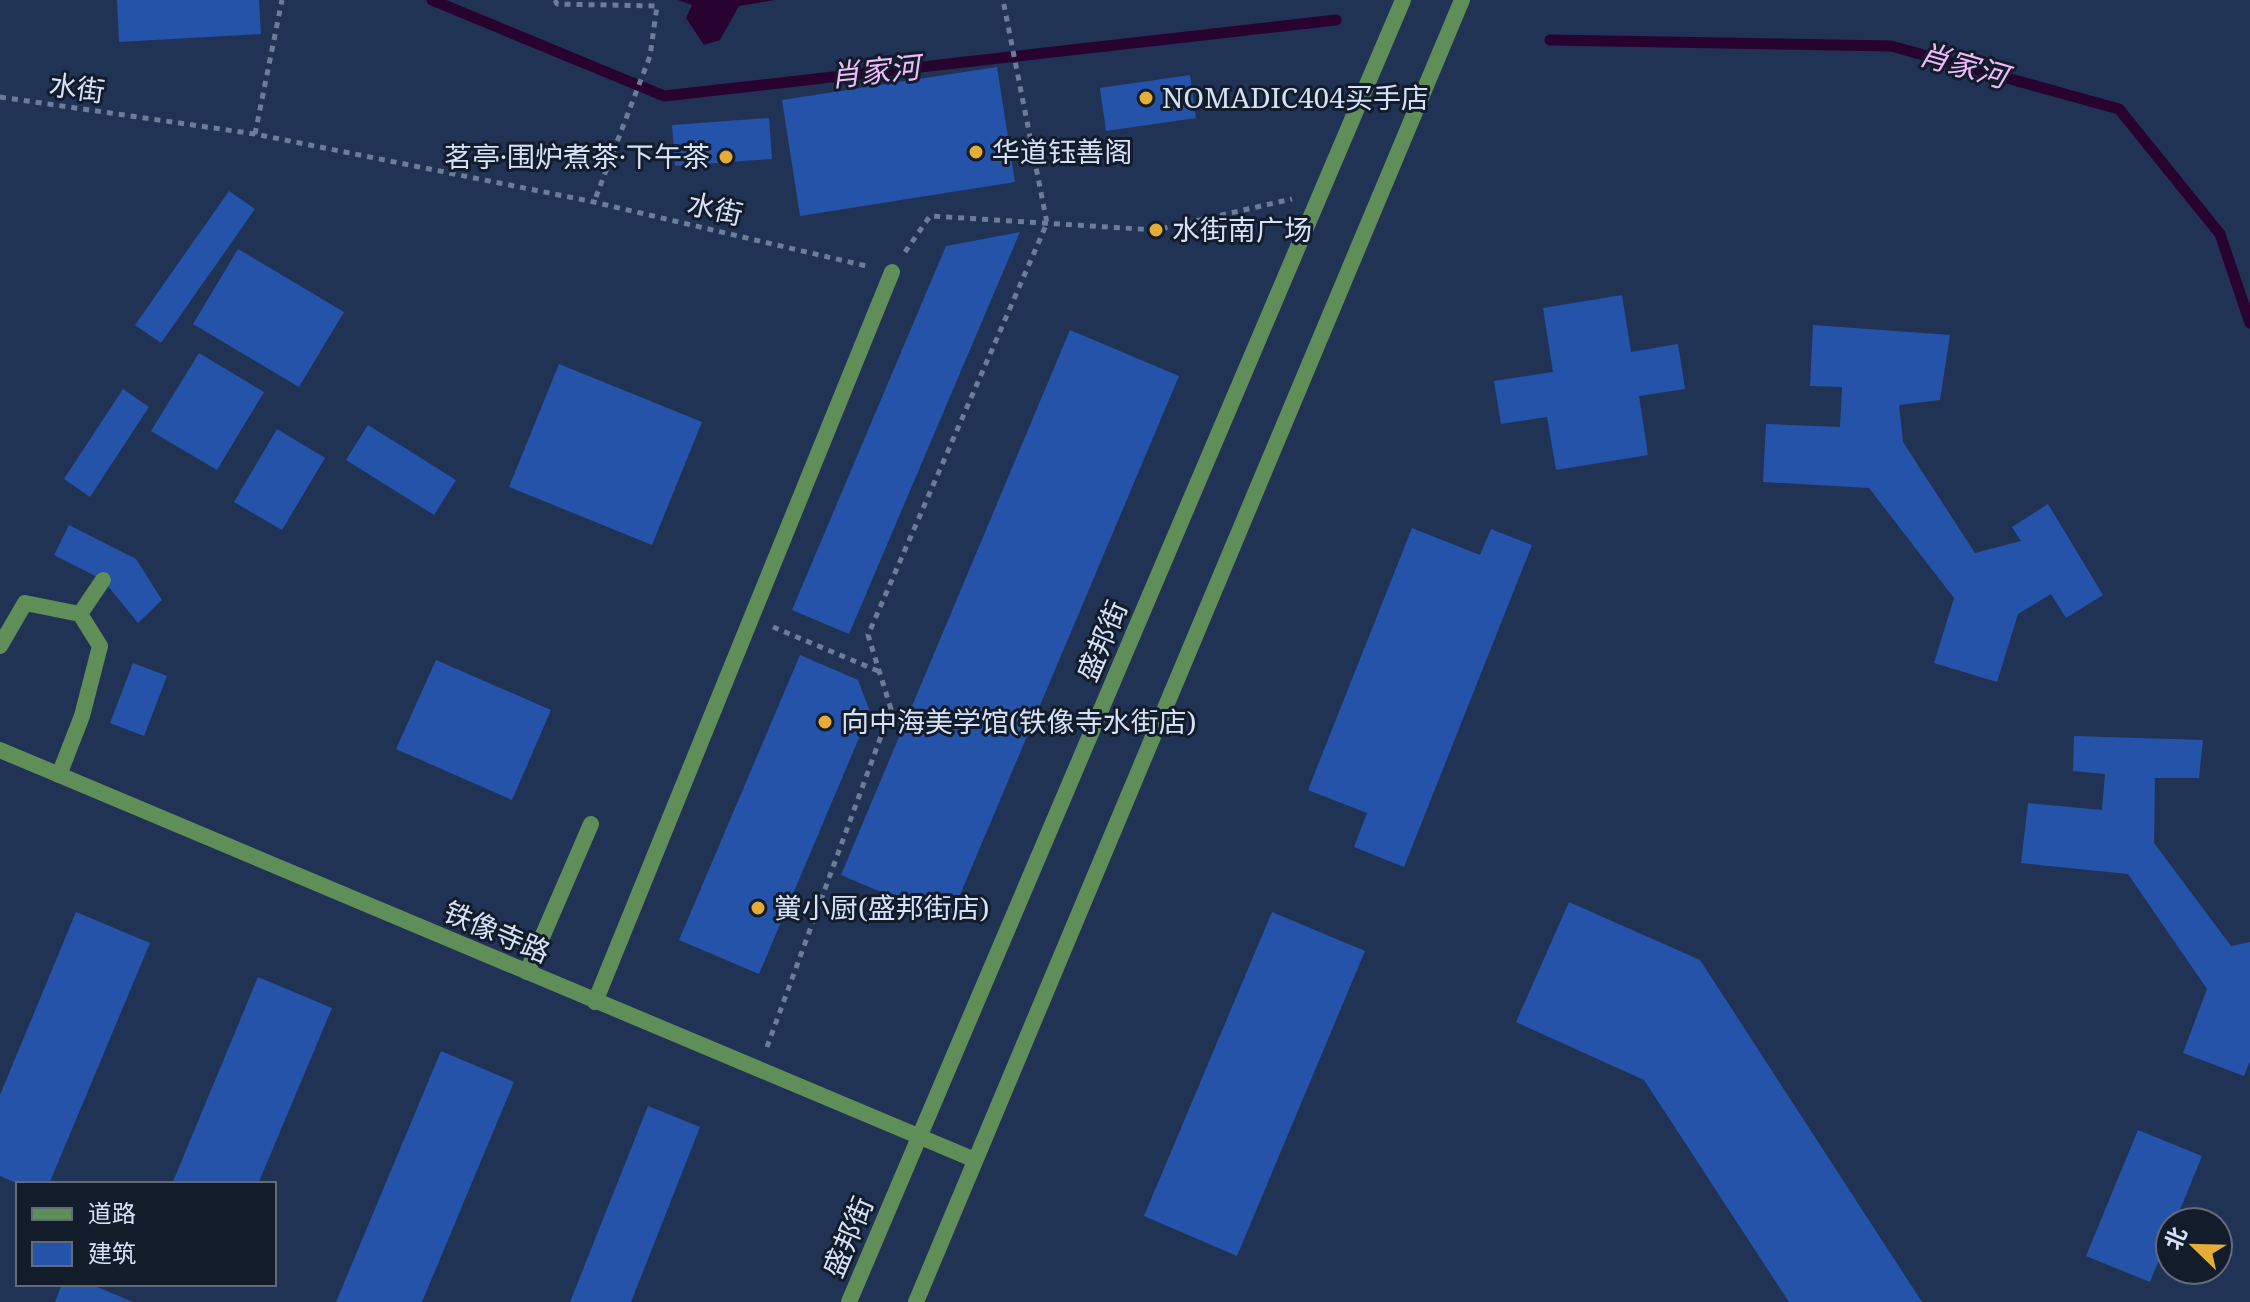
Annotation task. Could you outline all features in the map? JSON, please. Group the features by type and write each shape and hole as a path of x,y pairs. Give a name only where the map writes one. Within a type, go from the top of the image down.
{"street":[{"name":"盛邦街","path":"849,1302 1403,0"},
{"path":"916,1302 1462,0"},
{"path":"595,1002 892,272"},
{"path":"80,614 103,580"},
{"path":"0,646 25,603 80,614 100,646 82,716 59,775"},
{"name":"铁像寺路","path":"0,750 975,1160"},
{"path":"527,972 591,824"}],"path":[{"path":"255,134 282,0"},
{"path":"555,0 557,4 659,3 650,56 622,121 594,202"},
{"path":"759,1070 891,709 868,635 1047,223 1003,2"},
{"name":"水街","path":"0,97 255,134 594,202 892,272"},
{"path":"892,272 930,216 1156,230 1322,192"},
{"path":"751,618 879,671"}],"shaded area":[{"path":"678,0 775,0 739,6 720,40 704,45 686,18 692,5"}],"building":[{"path":"117,0 259,0 261,34 119,42"},
{"path":"997,67 1015,182 800,216 782,100"},
{"path":"1190,75 1196,118 1106,131 1100,88"},
{"path":"769,118 772,159 675,166 672,125"},
{"path":"229,191 255,209 161,343 135,325"},
{"path":"1020,232 849,634 792,610 946,246"},
{"path":"238,249 344,312 299,387 193,324"},
{"path":"1622,295 1631,352 1678,344 1685,389 1639,396 1648,455 1556,470 1547,417 1501,424 1494,381 1553,372 1543,308"},
{"path":"1813,325 1950,335 1940,400 1899,405 1903,442 1975,553 2021,541 2012,527 2048,504 2103,595 2066,618 2051,594 2018,614 1997,682 1934,663 1954,598 1869,488 1763,482 1766,424 1840,427 1842,387 1810,386"},
{"path":"1070,330 1179,376 949,921 841,875"},
{"path":"199,353 264,392 217,470 151,431"},
{"path":"559,364 702,422 652,545 509,487"},
{"path":"123,389 149,407 90,497 64,479"},
{"path":"368,425 456,480 434,515 346,460"},
{"path":"277,429 325,458 282,530 234,502"},
{"path":"69,525 136,559 162,600 138,623 103,580 54,555"},
{"path":"1412,528 1480,555 1491,529 1532,545 1404,867 1354,847 1367,813 1308,790"},
{"path":"800,655 858,680 870,712 759,974 679,940"},
{"path":"436,660 551,710 512,800 396,749"},
{"path":"133,663 167,676 144,736 110,723"},
{"path":"2074,736 2203,740 2199,778 2155,778 2154,843 2231,946 2250,942 2250,1061 2244,1076 2183,1053 2207,989 2128,874 2021,863 2028,803 2102,810 2105,774 2073,771"},
{"path":"1569,902 1700,960 1922,1302 1789,1302 1644,1080 1516,1022"},
{"path":"76,912 150,943 50,1182 16,1183 0,1176 0,1095"},
{"path":"1272,912 1365,951 1237,1256 1144,1216"},
{"path":"258,977 332,1008 259,1182 173,1182"},
{"path":"441,1051 514,1082 422,1302 336,1302"},
{"path":"648,1106 700,1127 631,1302 570,1302"},
{"path":"2138,1130 2202,1156 2182,1206 2154,1206 2154,1272 2150,1282 2086,1256"},
{"path":"61,1286 95,1286 133,1302 55,1302"}],"waterway":[{"name":"肖家河","path":"432,0 664,96 1336,20"},
{"name":"肖家河","path":"1550,40 1891,46 2119,109 2220,234 2250,323"}],"place":[{"name":"NOMADIC404买手店","path":"1146,98"},
{"name":"华道钰善阁","path":"976,152"},
{"name":"茗亭·围炉煮茶·下午茶","path":"726,157"},
{"name":"水街南广场","path":"1156,230"},
{"name":"向中海美学馆(铁像寺水街店)","path":"825,722"},
{"name":"黉小厨(盛邦街店)","path":"758,908"}]}
